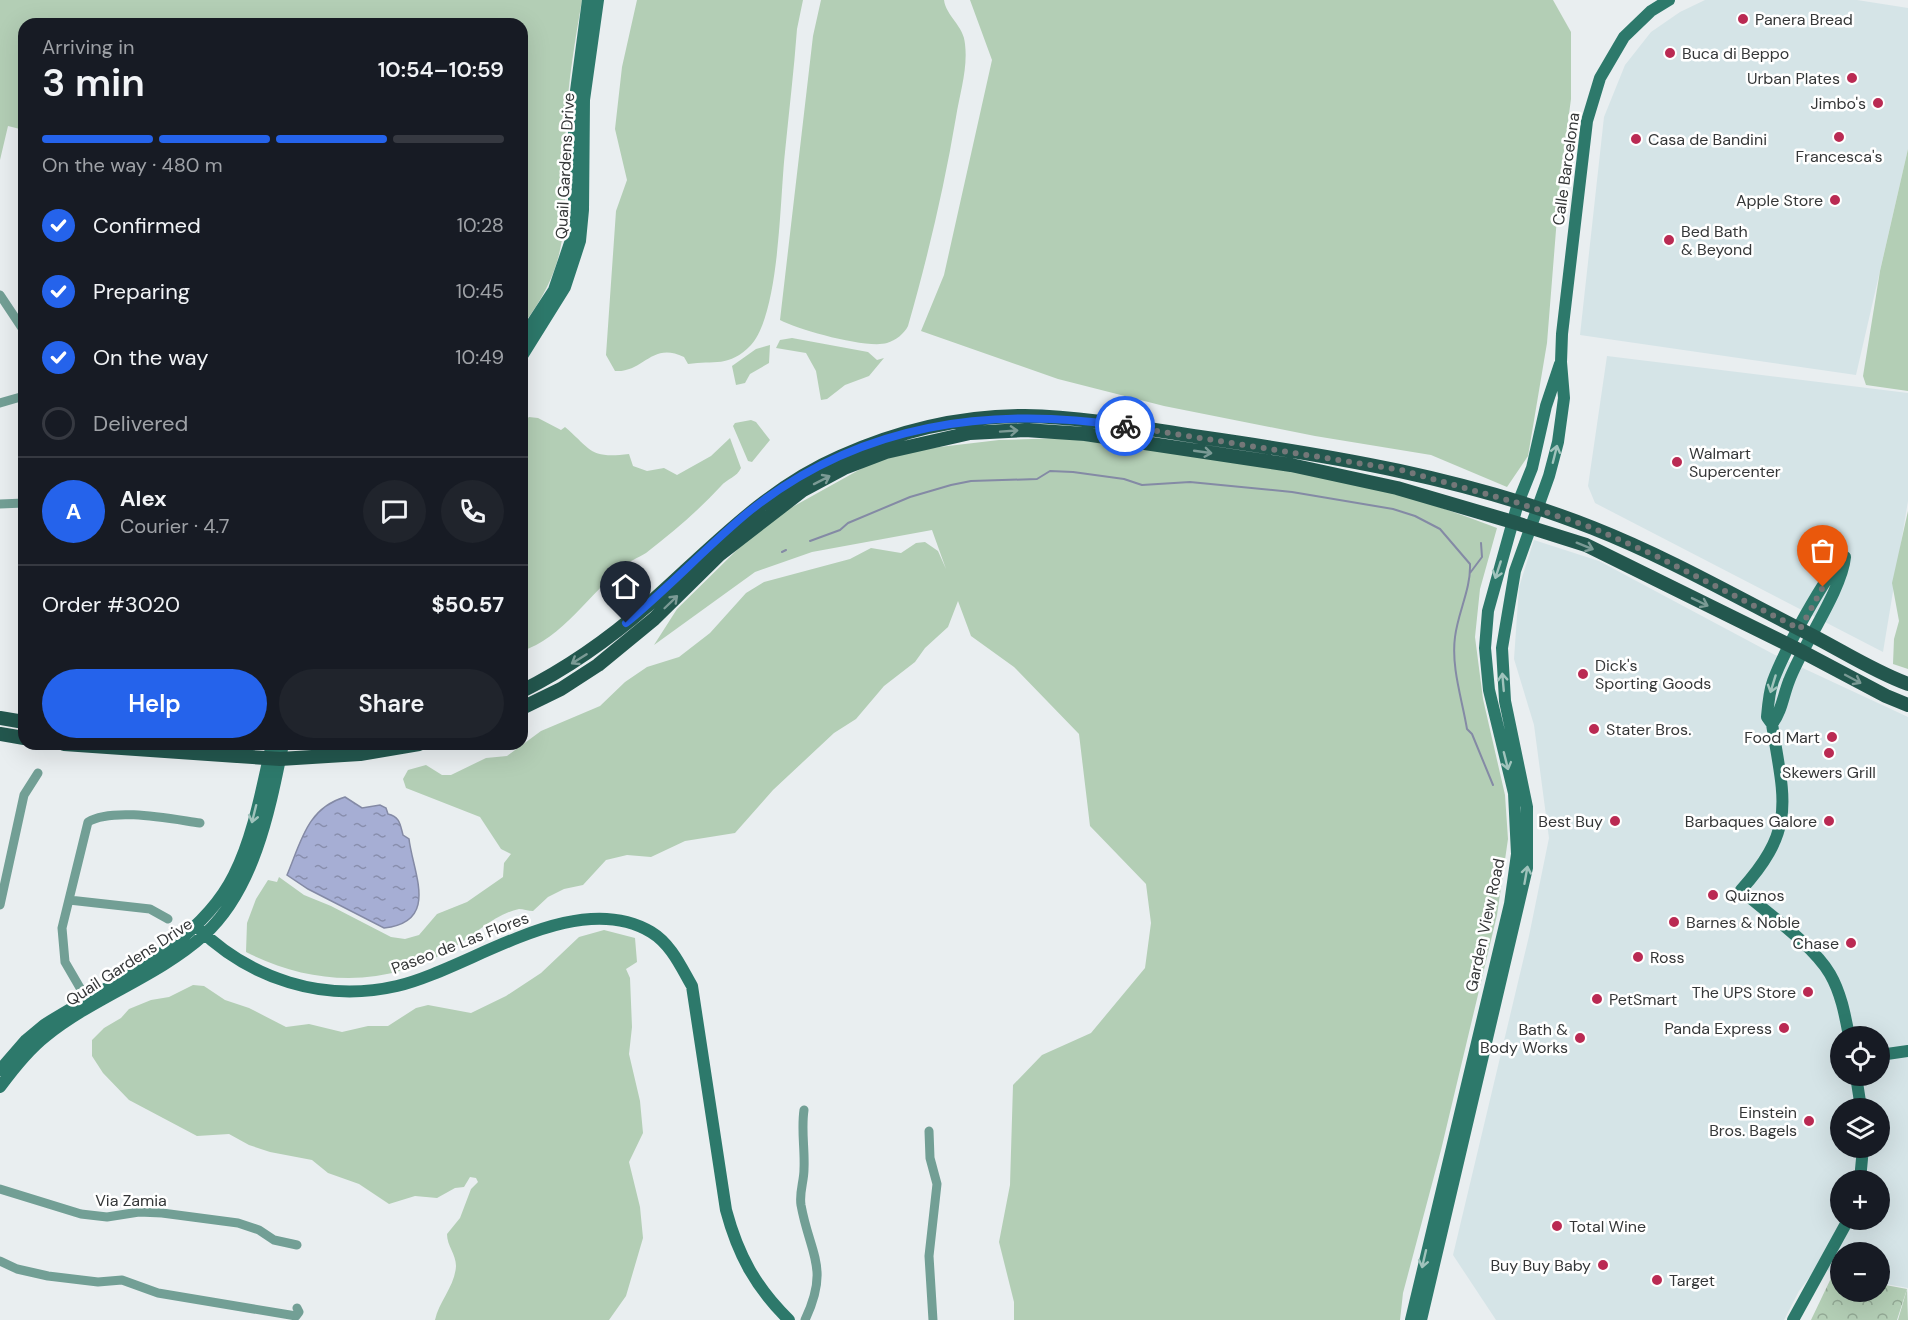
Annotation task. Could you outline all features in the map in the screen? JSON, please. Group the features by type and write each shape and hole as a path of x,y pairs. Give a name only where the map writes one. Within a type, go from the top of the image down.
{"main road":[{"name":"Quail Gardens Drive","path":"528,330 554,290 571,240 574,207 574,106 588,0"},
{"name":"Quail Gardens Drive","path":"528,347 565,287 580,241 583,210 584,99 598,0"},
{"name":"Calle Barcelona","path":"1562,334 1587,121 1600,78 1624,37 1651,11 1669,0"},
{"name":"Garden View Road","path":"1421,1320 1527,868 1526,797 1504,701 1502,648 1515,571 1553,462 1561,420 1564,377 1561,362 1562,334"},
{"name":"Garden View Road","path":"1411,1320 1510,904 1517,854 1514,793 1489,690 1485,648 1494,583 1518,503 1532,468 1546,406 1561,362"},
{"path":"528,688 590,652 644,608 752,510 796,480 838,458 926,427 963,420 1024,416 1086,420 1293,450 1401,470 1518,503 1593,528 1673,564 1908,684"},
{"path":"528,705 561,689 598,664 654,619 727,548 803,490 844,468 886,452 970,433 1025,430 1085,434 1291,465 1397,488 1513,522 1586,545 1908,705"},
{"path":"1805,632 1843,572 1845,557 1835,568 1805,632 1771,690 1767,717 1772,724 1782,790 1783,822 1774,847 1741,890 1814,954 1829,973 1844,1010 1847,1026"},
{"path":"0,718 18,721"},
{"path":"0,734 18,737"},
{"path":"204,750 360,754 384,750"},
{"name":"Quail Gardens Drive","path":"0,1070 26,1040 88,1003 188,935 201,931 242,883 259,839 274,753"},
{"name":"Paseo de Las Flores","path":"201,931 227,954 269,976 307,988 352,991 397,986 420,979 543,929 587,920 620,921 652,933 674,954 692,986 726,1210 734,1239 757,1285 789,1320"},
{"name":"Quail Gardens Drive","path":"0,1087 17,1064 45,1037 88,1003"},
{"path":"1890,1054 1908,1051"},
{"path":"1793,1320 1842,1230"}],"street":[{"path":"0,295 18,322"},
{"path":"0,403 18,398"},
{"path":"0,504 18,503"},
{"path":"0,905 24,795 38,773"},
{"path":"88,1003 65,962 62,928 88,822 97,817 142,816 200,822"},
{"path":"69,900 150,909 168,919"},
{"path":"804,1110 802,1126 804,1170 800,1186 801,1205 818,1261 818,1282 805,1320"},
{"path":"929,1131 930,1158 937,1184 929,1256 933,1320"},
{"name":"Via Zamia","path":"0,1189 81,1214 107,1217 139,1212 162,1213 238,1223 259,1230 274,1240 297,1245"},
{"path":"0,1262 17,1269 48,1276 98,1282 122,1280 158,1293 255,1310 296,1316 299,1312 297,1308"}],"shaded area":[{"path":"1705,0 1857,0 1908,8 1908,149 1856,375 1580,335 1604,117 1625,65 1651,32 1680,12"},
{"path":"1607,356 1908,393 1908,501 1883,652 1595,503 1588,486"},
{"path":"1534,540 1599,561 1775,655 1908,717 1908,1288 1890,1285 1890,1242 1830,1242 1830,1271 1817,1267 1799,1291 1784,1320 1496,1320 1453,1255 1529,936 1549,838 1534,725 1514,659 1519,587"}],"green space":[{"path":"0,0 582,0 567,108 564,229 560,252 552,275 540,300 528,317 528,18 18,18 18,128 8,126 0,160"},
{"path":"637,0 803,0 797,29 777,253 768,308 761,329 751,345 736,357 728,360 688,364 684,357 673,353 663,353 625,370 615,371 606,355 616,211 627,180 615,129 622,67"},
{"path":"821,0 944,0 945,6 964,38 966,53 963,80 929,248 908,326 904,332 887,343 849,341 780,320 813,36"},
{"path":"970,0 1553,0 1571,32 1571,99 1560,180 1547,343 1528,456 1507,487 1431,455 1315,436 1164,406 1058,379 921,331 944,275 992,60"},
{"path":"1908,149 1908,391 1866,385 1863,376 1880,271"},
{"path":"792,338 868,352 877,360 884,358 869,376 845,385 827,399 821,400 816,371 806,353 776,348 780,340"},
{"path":"770,345 769,363 750,374 745,383 736,385 732,366 756,349"},
{"path":"528,418 538,418 561,430 565,427 592,451 606,455 629,454 633,466 647,471 664,468 677,475 711,456 730,438 741,468 676,529 646,553 622,567 563,626 528,648"},
{"path":"751,420 756,422 770,440 752,462 748,461 733,426 735,423"},
{"path":"1063,438 1306,472 1400,494 1497,528 1480,589 1475,637 1483,699 1505,795 1508,839 1497,915 1441,1150 1403,1293 1400,1320 1014,1320 1014,1302 999,1242 1010,1185 1013,1085 1042,1055 1091,1033 1145,968 1151,923 1146,884 1090,826 1079,734 1014,667 971,636 958,601 948,627 925,648 915,662 884,686 856,719 834,733 773,790 735,833 685,841 651,857 627,855 606,860 583,885 564,889 548,897 533,911 519,909 502,915 456,946 431,960 405,970 379,976 325,977 272,964 246,952 247,923 256,899 268,880 277,882 279,877 304,895 331,906 391,937 405,939 419,935 437,914 467,902 503,877 504,863 511,854 501,849 480,817 406,788 403,779 408,770 426,765 442,775 451,775 486,758 507,756 515,750 528,750 528,741 541,731 600,706 625,682 647,667 679,657 710,633 746,593 764,582 850,559 871,548 901,553 916,543 925,542 938,551 946,569 932,530 812,552 755,572 654,645 677,609 744,543 787,510 875,461 931,448 999,440"},
{"path":"1908,511 1908,669 1893,664 1894,639 1899,621 1892,583"},
{"path":"604,930 635,938 637,962 626,969 630,978 632,1027 629,1054 640,1101 643,1133 629,1162 640,1207 643,1238 626,1296 609,1320 435,1320 453,1280 456,1266 447,1234 460,1218 471,1189 478,1182 476,1178 470,1177 464,1187 455,1188 437,1198 415,1196 389,1204 359,1184 328,1173 312,1160 270,1152 249,1145 229,1134 197,1136 129,1100 103,1073 92,1056 92,1040 129,1009 151,1000 169,997 193,985 204,986 225,1000 249,1008 286,1027 309,1024 342,1032 368,1026 388,1026 416,1008 428,1005 471,1013 506,996 541,973 579,937"},
{"path":"1830,1280 1830,1302 1890,1302 1890,1286 1907,1289 1897,1320 1811,1320"},
{"path":"1907,1289 1908,1320 1898,1320"}],"water":[{"path":"345,797 362,808 380,805 386,808 388,814 399,822 403,835 409,839 418,881 418,906 412,916 401,924 384,928 308,889 287,875 301,839 314,818 332,802"}],"waterway":[{"path":"810,541 840,530 848,523 910,497 951,485 971,481 1037,479 1050,471 1124,479 1142,485 1190,482 1292,492 1393,509 1415,516 1440,529 1470,564 1470,573 1455,637 1454,660 1467,729 1472,734 1493,785"},
{"path":"1470,573 1482,557 1481,543"},
{"path":"782,552 786,550"}],"way so far":[{"path":"1125,426 1293,450 1401,470 1518,503 1593,528 1656,556 1800,629 1823,587"}],"place":[{"name":"Panera Bread","path":"1743,19"},
{"name":"Buca di Beppo","path":"1670,53"},
{"name":"Urban Plates","path":"1852,78"},
{"name":"Jimbo's","path":"1878,103"},
{"name":"Francesca's","path":"1839,137"},
{"name":"Casa de Bandini","path":"1636,139"},
{"name":"Apple Store","path":"1835,200"},
{"name":"Bed Bath & Beyond","path":"1669,240"},
{"name":"Walmart Supercenter","path":"1677,462"},
{"name":"Dick's Sporting Goods","path":"1583,674"},
{"name":"Stater Bros.","path":"1594,729"},
{"name":"Food Mart","path":"1832,737"},
{"name":"Skewers Grill","path":"1829,753"},
{"name":"Best Buy","path":"1615,821"},
{"name":"Barbaques Galore","path":"1829,821"},
{"name":"Quiznos","path":"1713,895"},
{"name":"Barnes & Noble","path":"1674,922"},
{"name":"Chase","path":"1851,943"},
{"name":"Ross","path":"1638,957"},
{"name":"The UPS Store","path":"1808,992"},
{"name":"PetSmart","path":"1597,999"},
{"name":"Panda Express","path":"1784,1028"},
{"name":"Bath & Body Works","path":"1580,1038"},
{"name":"Einstein Bros. Bagels","path":"1809,1121"},
{"name":"Total Wine","path":"1557,1226"},
{"name":"Buy Buy Baby","path":"1603,1265"},
{"name":"Target","path":"1657,1280"}],"route":[{"path":"626,623 752,510 796,480 838,458 881,441 926,427 963,420 1024,416 1086,420 1125,426"}]}
